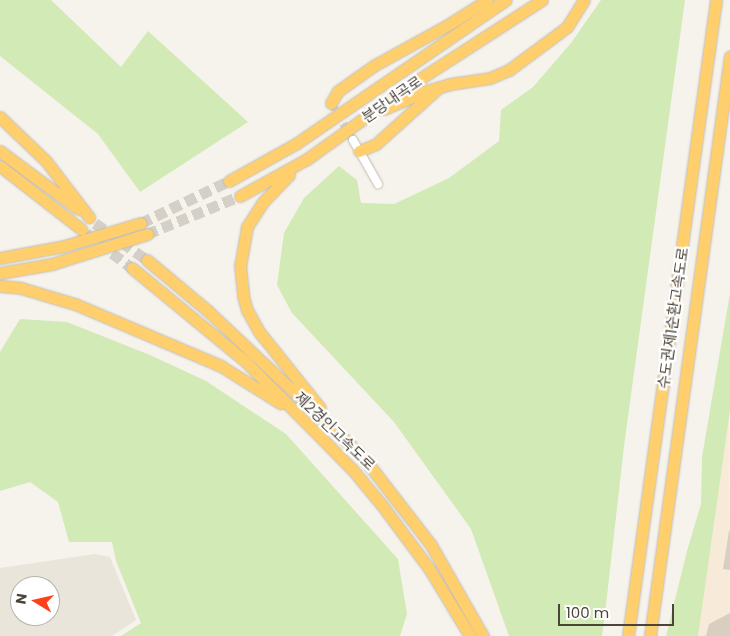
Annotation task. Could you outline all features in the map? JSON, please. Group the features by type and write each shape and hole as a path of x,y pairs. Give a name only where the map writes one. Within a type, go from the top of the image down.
{"highway":[{"path":"330,103 338,91 375,64 451,23 487,0"},
{"name":"분당내곡로","path":"229,182 296,144 506,0"},
{"name":"분당내곡로","path":"240,196 307,160 408,86 542,0"},
{"path":"368,115 440,87 490,78 509,70 567,27 584,0"},
{"name":"수도권제1순환고속도로","path":"628,636 716,0"},
{"name":"수도권제1순환고속도로","path":"650,636 730,56"},
{"path":"359,151 383,139 440,87"},
{"path":"0,117 46,161 92,220 0,151"},
{"path":"307,160 272,192 247,227 240,265 243,296 247,310 260,333 346,440"},
{"path":"0,167 81,229"},
{"path":"0,258 64,246 141,222"},
{"path":"0,273 52,264 147,234"},
{"path":"0,251 64,246"},
{"name":"제2경인고속도로","path":"147,260 208,311 346,440 378,474 431,545 483,636"},
{"name":"제2경인고속도로","path":"132,268 245,361 320,435 386,510 430,570 470,636"},
{"path":"0,286 21,288 58,297 221,366 261,390 320,435"}],"street":[{"path":"353,140 378,184"}],"shaded area":[{"path":"729,409 730,636 698,636 700,606"},
{"path":"95,554 110,557 136,620 112,636 0,636 0,568"}],"green space":[{"path":"0,0 51,0 121,67 148,31 248,122 140,192 98,134 0,56"},
{"path":"601,0 685,0 624,446 602,636 509,636 471,529 394,422 292,313 277,285 284,233 304,198 339,166 357,180 361,203 394,204 449,178 499,141 501,110 533,87 571,43"},
{"path":"730,293 730,410 698,636 666,636 701,504 702,457"},
{"path":"20,319 67,322 150,355 206,381 286,434 398,559 407,614 400,636 121,636 141,623 116,561 112,542 69,542 58,502 30,482 0,491 0,352"}],"building":[{"path":"730,531 730,570 723,569"},
{"path":"730,613 730,636 706,636 709,624"}],"tunnel":[{"path":"331,103 353,140"},
{"path":"141,223 229,181"},
{"path":"147,234 240,196"},
{"path":"95,223 147,260"},
{"path":"86,233 132,268"}]}
